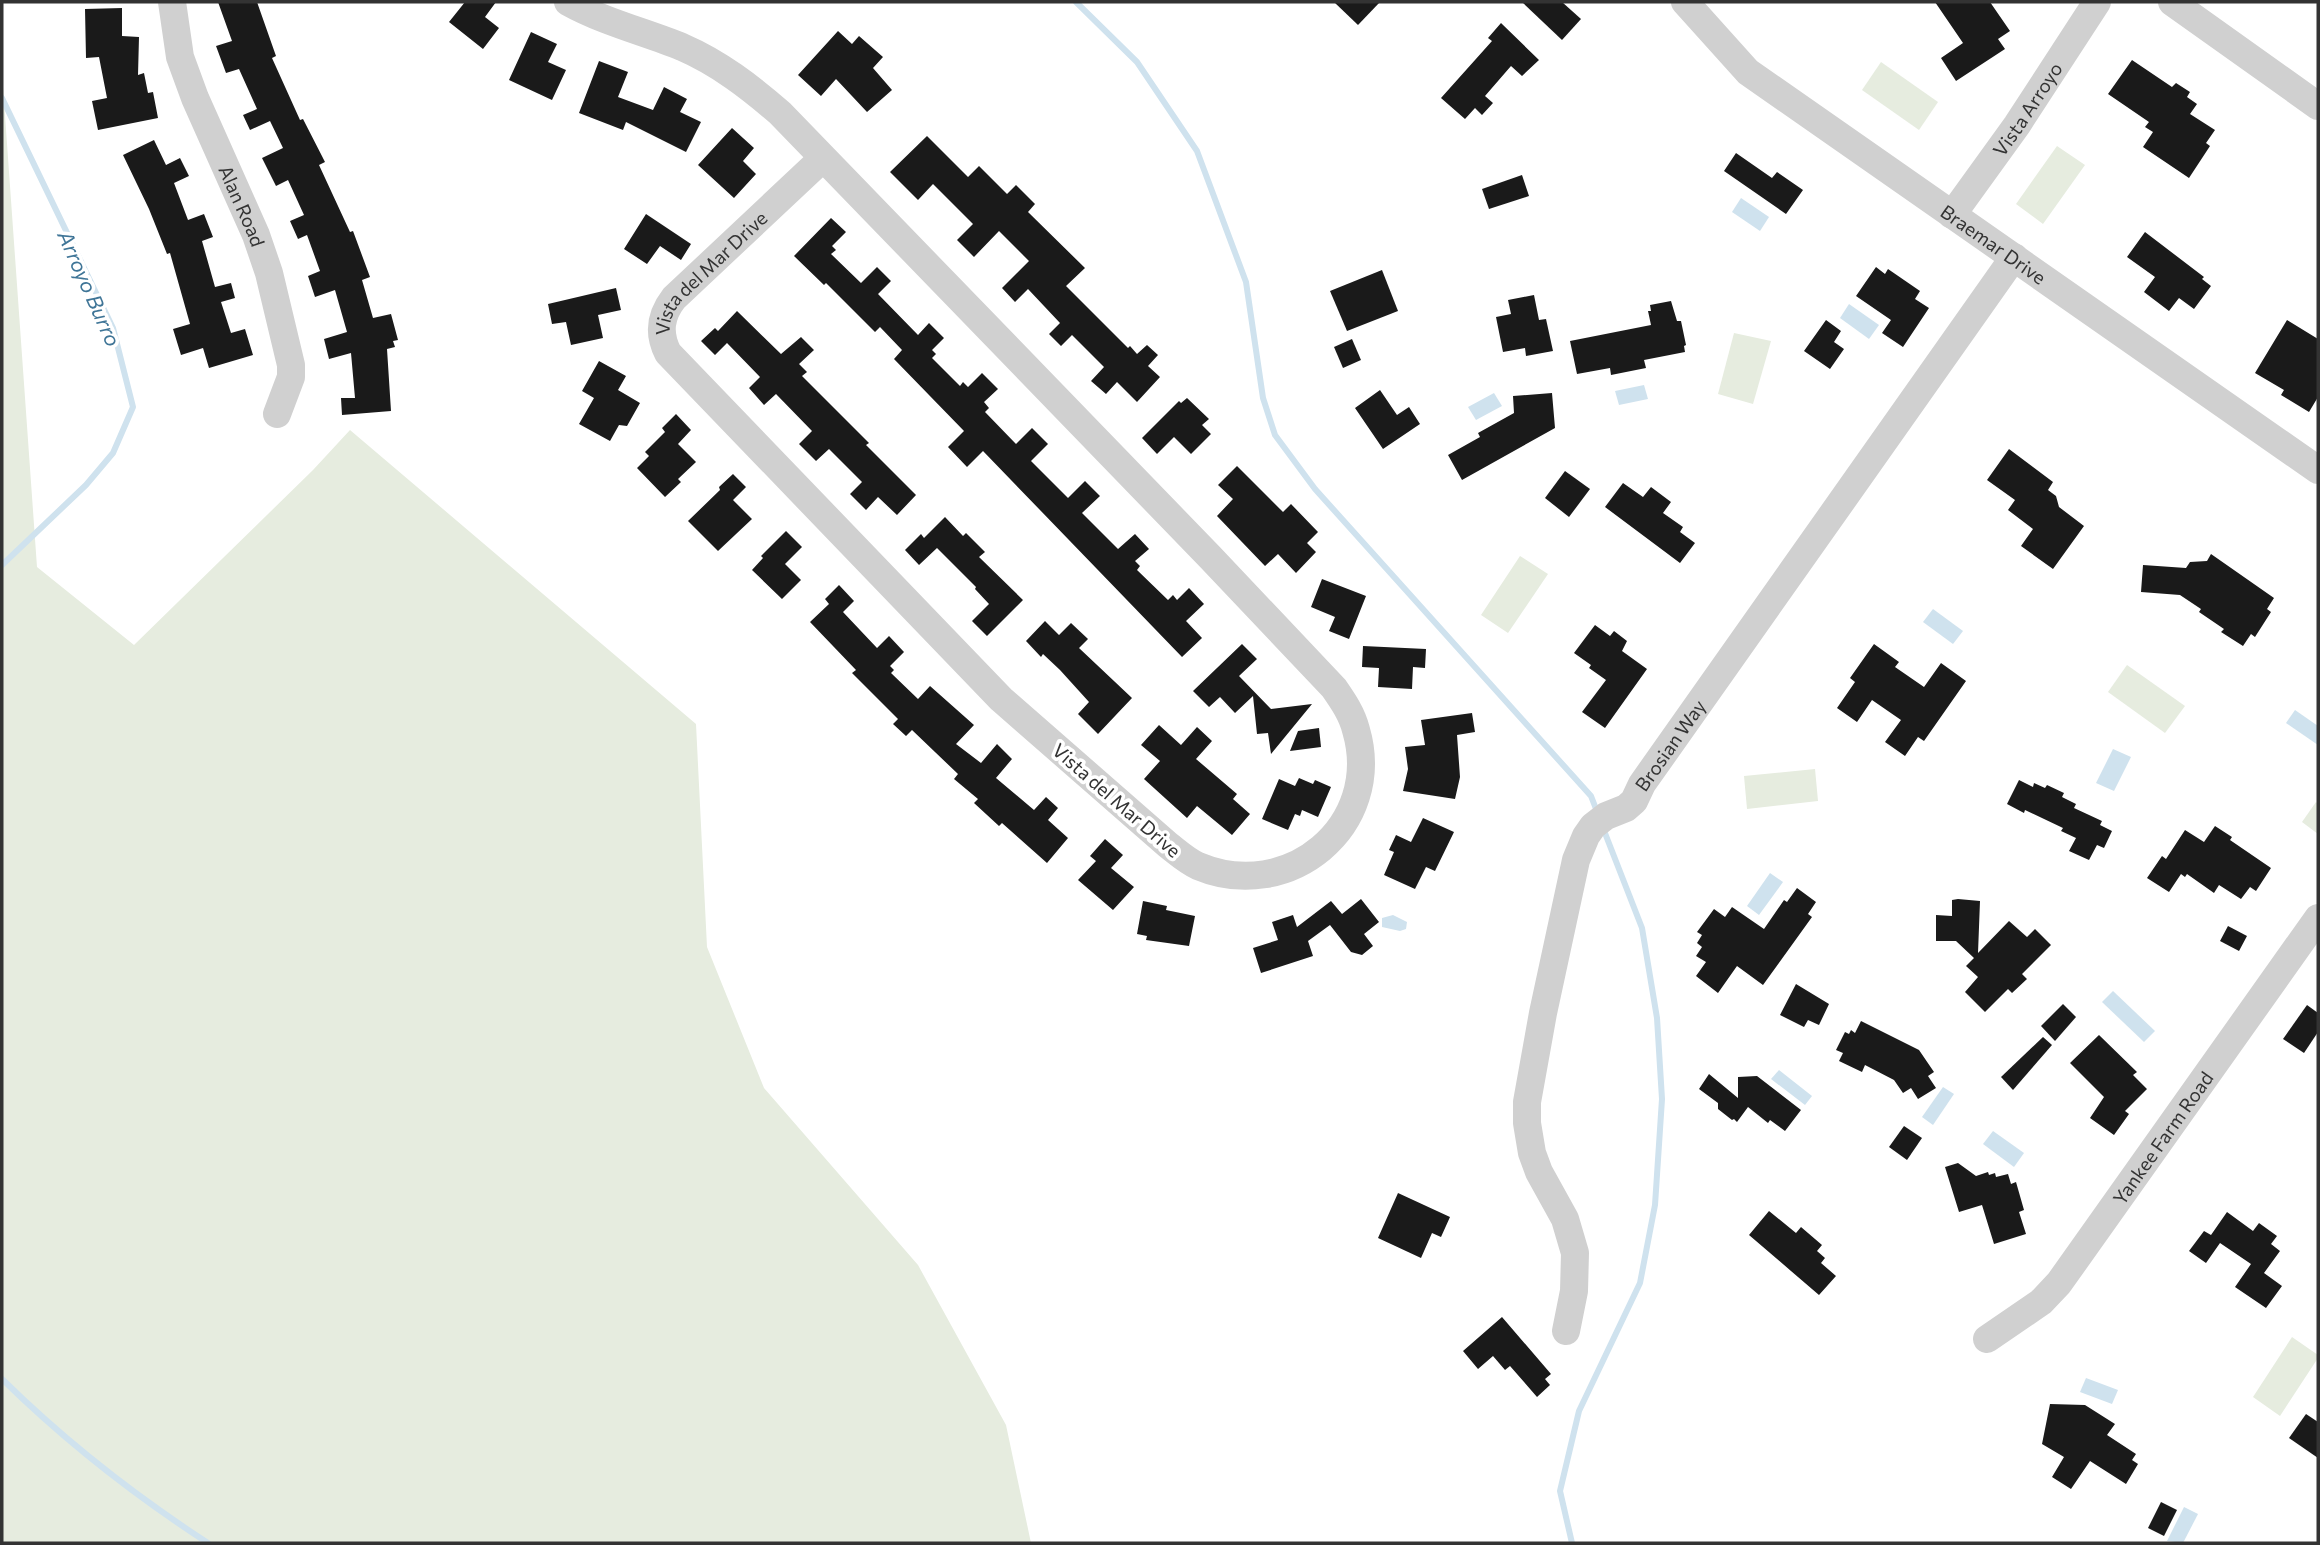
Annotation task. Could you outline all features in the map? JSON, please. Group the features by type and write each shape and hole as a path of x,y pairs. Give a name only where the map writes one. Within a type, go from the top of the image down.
{"street":[{"name":"Alan Road","path":"172,2 180,57 195,98 256,235 272,286 290,365 290,377 277,414"},
{"name":"Vista del Mar Drive","path":"568,2 591,14 684,48 715,64 745,83 780,113 1334,688 1347,707 1356,729 1360,777 1350,811 1338,832 1312,856 1279,871 1244,876 1220,873 1198,865 1168,845 982,680 668,353 662,342 661,330 667,307 674,298 823,158"},
{"name":"Braemar Drive","path":"1685,2 1748,72 2318,470"},
{"name":"Vista Arroyo","path":"1952,215 2017,125 2097,2"},
{"path":"2172,2 2318,106"},
{"name":"Brosian Way","path":"1566,1331 1574,1292 1575,1253 1565,1219 1539,1172 1532,1153 1527,1102 1576,860 1586,836 1600,820 1626,808 1634,801 1642,784 2014,257"},
{"name":"Yankee Farm Road","path":"1987,1339 2041,1302 2059,1283 2318,918"}],"shaded area":[{"path":"1881,62 1938,102 1919,130 1862,90"},
{"path":"2,73 37,567 134,645 313,470 350,430 696,724 707,947 764,1088 918,1265 1006,1425 1031,1543 2,1543"},
{"path":"2057,146 2085,165 2043,224 2016,204"},
{"path":"1734,333 1771,341 1753,404 1718,394"},
{"path":"1520,556 1548,574 1508,633 1481,615"},
{"path":"2127,665 2185,706 2165,733 2108,692"},
{"path":"1815,769 1818,801 1747,809 1744,776"},
{"path":"2316,802 2318,804 2318,834 2302,822"},
{"path":"2292,1337 2318,1355 2318,1358 2280,1416 2253,1397"}],"water":[{"path":"1741,198 1769,217 1760,231 1732,212"},
{"path":"1849,304 1879,325 1869,339 1840,318"},
{"path":"1644,385 1648,399 1619,405 1615,391"},
{"path":"1494,393 1502,406 1476,420 1468,407"},
{"path":"1933,609 1963,631 1953,644 1923,622"},
{"path":"2295,710 2318,726 2318,745 2286,723"},
{"path":"2113,749 2131,757 2114,791 2096,783"},
{"path":"1770,873 1783,882 1759,915 1747,906"},
{"path":"1393,915 1407,922 1406,929 1400,931 1382,927 1382,918"},
{"path":"2113,991 2155,1031 2144,1042 2102,1002"},
{"path":"1779,1070 1812,1096 1805,1105 1771,1079"},
{"path":"1943,1087 1954,1094 1933,1125 1922,1117"},
{"path":"1993,1131 2024,1153 2014,1167 1983,1144"},
{"path":"2086,1378 2118,1390 2112,1404 2080,1392"},
{"path":"2184,1507 2198,1514 2183,1543 2167,1541"}],"building":[{"path":"218,2 257,2 276,56 272,58 300,120 303,119 325,162 319,165 350,232 353,231 370,277 362,280 373,318 391,314 398,340 393,341 395,347 387,349 391,411 342,415 341,398 355,398 351,353 329,359 324,339 347,332 335,290 315,297 308,276 320,271 307,235 298,239 290,221 304,215 288,180 276,186 262,158 283,148 270,121 250,130 243,115 257,109 239,69 226,73 216,46 232,41"},
{"path":"465,2 496,2 485,17 499,28 483,49 449,22"},
{"path":"1334,2 1380,2 1358,25"},
{"path":"1522,2 1562,2 1581,19 1562,40"},
{"path":"1935,2 1990,2 2010,31 1998,39 2005,49 1956,81 1941,58 1963,43"},
{"path":"122,8 122,36 139,37 138,75 144,73 148,93 153,92 158,118 98,130 92,101 107,98 99,57 86,58 85,9"},
{"path":"1501,23 1539,60 1522,76 1511,66 1485,96 1493,103 1482,115 1475,108 1465,119 1441,98 1492,41 1488,38"},
{"path":"838,31 852,44 859,36 883,57 873,68 892,90 867,112 836,79 821,96 798,75"},
{"path":"531,32 557,44 548,62 566,70 552,100 509,80"},
{"path":"2132,60 2172,87 2176,83 2190,92 2187,97 2197,104 2190,114 2215,130 2206,143 2210,146 2189,178 2143,147 2153,132 2145,127 2149,122 2108,94"},
{"path":"599,61 628,72 618,97 653,110 664,87 687,99 680,112 701,122 686,152 626,122 623,130 579,113"},
{"path":"732,128 754,148 743,161 756,174 734,198 698,165"},
{"path":"927,136 968,177 979,166 1007,194 1016,185 1035,204 1028,212 1085,268 1066,286 1128,348 1130,346 1137,354 1147,345 1158,355 1148,366 1160,377 1137,402 1117,382 1106,394 1091,381 1104,367 1072,335 1061,346 1049,334 1060,323 1028,289 1015,302 1002,288 1029,261 999,231 974,257 957,240 973,224 933,184 918,200 890,172"},
{"path":"154,140 166,165 180,158 189,176 174,183 188,220 204,214 213,237 202,241 215,287 231,283 235,298 221,302 231,333 245,329 253,355 209,368 203,348 181,355 173,329 190,324 170,253 167,254 123,155"},
{"path":"1736,153 1772,178 1777,172 1803,190 1786,214 1724,171"},
{"path":"1522,175 1529,196 1489,209 1482,189"},
{"path":"646,214 691,244 681,260 660,246 647,264 624,249"},
{"path":"831,218 846,232 832,246 836,250 831,254 861,283 877,267 891,281 878,294 918,335 929,323 944,338 932,350 936,354 932,358 960,386 963,382 968,387 982,373 998,389 984,402 989,408 985,412 1016,444 1032,428 1048,444 1031,461 1068,498 1085,481 1100,496 1082,513 1118,549 1135,534 1149,549 1135,561 1140,566 1137,570 1168,600 1173,595 1177,600 1189,588 1204,604 1186,621 1202,638 1182,657 983,451 967,467 948,447 964,431 894,359 902,350 880,327 875,332 826,283 824,285 794,256"},
{"path":"2145,232 2204,277 2202,279 2211,286 2194,309 2179,298 2169,311 2144,292 2155,277 2127,257"},
{"path":"1876,267 1885,274 1888,269 1920,291 1915,299 1929,308 1903,347 1882,333 1891,320 1856,296"},
{"path":"1382,270 1398,311 1347,331 1330,291"},
{"path":"616,288 621,310 598,315 603,338 571,345 566,322 552,324 548,304"},
{"path":"1534,295 1539,320 1546,319 1553,351 1526,356 1525,348 1503,352 1496,317 1511,314 1508,300"},
{"path":"1671,301 1677,321 1681,321 1685,352 1644,360 1646,368 1611,375 1610,368 1577,374 1570,341 1651,325 1648,311 1651,311 1650,305"},
{"path":"737,311 781,354 801,337 814,350 799,364 807,372 802,376 916,495 897,515 878,497 866,510 850,494 862,482 829,449 816,461 799,444 812,431 776,394 764,405 749,388 760,377 727,343 715,355 701,341 715,328 718,331"},
{"path":"1826,320 1841,331 1834,342 1844,349 1830,369 1804,351"},
{"path":"2287,320 2318,339 2318,397 2309,412 2281,395 2284,390 2255,373"},
{"path":"1352,339 1361,360 1343,368 1334,347"},
{"path":"599,361 626,376 618,390 640,403 627,426 619,425 610,441 579,424 594,398 582,391"},
{"path":"1380,390 1397,415 1409,407 1420,424 1383,449 1355,408"},
{"path":"1552,393 1555,428 1462,480 1448,455 1480,437 1478,433 1514,413 1513,396"},
{"path":"1187,398 1209,419 1202,425 1211,434 1191,454 1174,437 1157,454 1142,438 1179,401 1181,403"},
{"path":"676,414 691,430 678,444 696,462 678,479 681,482 665,497 637,468 649,456 645,452 665,432 662,428"},
{"path":"2009,449 2053,482 2048,490 2056,496 2059,507 2084,526 2053,569 2021,546 2033,529 2008,510 2015,500 1987,480"},
{"path":"1237,466 1283,512 1291,504 1318,532 1307,543 1316,552 1296,573 1278,554 1265,566 1217,516 1233,499 1218,485"},
{"path":"1565,471 1590,489 1569,517 1545,498"},
{"path":"733,474 746,487 733,500 752,519 718,551 688,521"},
{"path":"1623,483 1643,497 1651,487 1671,502 1663,513 1683,527 1680,532 1695,543 1680,563 1605,507"},
{"path":"945,517 963,536 966,533 985,552 979,557 1023,600 987,636 972,621 989,604 976,587 937,548 919,565 905,550 921,534 924,538"},
{"path":"786,531 802,547 785,564 801,580 782,599 752,570 763,558 761,556"},
{"path":"2211,554 2274,598 2267,609 2271,612 2255,637 2251,634 2243,646 2221,632 2224,629 2180,595 2141,592 2143,565 2186,568 2190,562 2207,561"},
{"path":"1322,579 1366,596 1349,639 1329,631 1335,617 1311,607"},
{"path":"839,585 854,601 843,612 877,648 889,636 904,652 890,666 894,670 891,673 918,699 930,686 974,725 956,744 981,763 997,744 1012,759 996,778 1034,810 1046,797 1058,808 1048,820 1068,838 1047,863 1002,823 999,826 974,803 978,799 954,779 958,774 912,730 906,736 893,724 898,719 852,673 856,670 810,622 829,604 825,599"},
{"path":"1045,621 1059,635 1071,623 1088,639 1079,648 1132,698 1098,734 1078,714 1089,702 1060,670 1043,654 1041,657 1026,641"},
{"path":"1595,625 1610,636 1614,631 1627,641 1622,651 1647,669 1605,728 1582,712 1606,680 1574,653"},
{"path":"1242,644 1257,659 1239,676 1271,709 1312,704 1271,754 1268,733 1257,734 1253,696 1235,713 1220,697 1209,707 1193,691"},
{"path":"1874,644 1899,662 1895,667 1924,687 1941,663 1966,681 1924,741 1918,737 1905,756 1885,742 1901,720 1872,700 1857,722 1837,708 1855,682 1850,678"},
{"path":"1363,646 1426,649 1425,668 1413,667 1412,689 1378,687 1379,668 1362,667"},
{"path":"1472,713 1475,732 1457,735 1460,777 1455,799 1403,791 1408,769 1405,747 1425,745 1421,720"},
{"path":"1159,725 1181,745 1197,727 1212,741 1196,759 1237,794 1233,799 1250,814 1232,835 1197,806 1187,818 1144,779 1160,761 1141,745"},
{"path":"1319,728 1321,747 1290,751 1298,731"},
{"path":"1299,778 1313,784 1315,780 1331,787 1318,817 1302,810 1300,816 1295,814 1288,830 1262,819 1279,779 1295,786"},
{"path":"2019,780 2033,787 2034,783 2045,788 2047,785 2064,793 2062,797 2076,804 2074,808 2102,821 2100,825 2112,831 2104,848 2097,845 2089,860 2069,851 2076,838 2061,831 2063,828 2007,804"},
{"path":"1423,818 1454,832 1435,871 1426,867 1415,889 1384,875 1394,852 1389,850 1396,835 1411,842"},
{"path":"2215,826 2232,837 2230,840 2271,868 2256,891 2250,887 2241,899 2219,885 2214,893 2187,874 2185,877 2181,874 2169,892 2147,878 2162,856 2166,859 2185,830 2204,842"},
{"path":"1105,839 1123,855 1111,868 1134,887 1113,910 1078,880 1096,861 1090,856"},
{"path":"1797,888 1816,902 1808,914 1812,917 1763,985 1737,966 1718,993 1696,976 1706,962 1696,956 1702,947 1697,943 1702,935 1697,932 1714,909 1725,917 1732,907 1764,929 1784,900 1787,902"},
{"path":"1361,899 1379,922 1364,934 1373,946 1362,955 1351,952 1330,925 1308,941 1313,956 1261,973 1253,948 1278,940 1272,922 1293,915 1297,927 1331,901 1342,914"},
{"path":"1952,900 1980,901 1978,953 2009,921 2027,937 2035,929 2051,945 2022,974 2027,979 2012,993 2008,989 1985,1012 1965,992 1978,977 1966,966 1974,958 1956,941 1936,941 1936,915 1952,916"},
{"path":"1143,901 1167,906 1166,910 1195,916 1189,946 1146,940 1147,936 1137,934"},
{"path":"2228,926 2247,936 2239,951 2220,941"},
{"path":"1796,984 1829,1004 1819,1025 1808,1020 1804,1027 1780,1015"},
{"path":"2063,1004 2076,1017 2055,1041 2041,1026"},
{"path":"2307,1005 2318,1013 2318,1032 2304,1053 2283,1039"},
{"path":"1861,1021 1919,1050 1934,1072 1928,1076 1936,1088 1918,1099 1911,1088 1903,1093 1894,1080 1865,1065 1862,1072 1839,1061 1843,1053 1836,1050 1845,1032 1849,1034 1851,1030 1855,1033"},
{"path":"2099,1035 2137,1072 2133,1075 2147,1089 2125,1111 2129,1114 2114,1135 2090,1118 2104,1097 2070,1063"},
{"path":"2043,1037 2052,1045 2013,1090 2001,1077"},
{"path":"1709,1074 1738,1098 1738,1077 1757,1076 1801,1110 1785,1131 1770,1120 1768,1123 1748,1107 1737,1122 1718,1109 1718,1103 1699,1089"},
{"path":"1904,1126 1922,1138 1907,1160 1889,1147"},
{"path":"1958,1163 1976,1176 1988,1172 1989,1175 1995,1173 1996,1177 2008,1174 2011,1184 2016,1182 2024,1210 2019,1212 2026,1234 1994,1244 1982,1205 1959,1212 1945,1167"},
{"path":"1398,1193 1450,1217 1441,1237 1432,1233 1421,1258 1378,1238"},
{"path":"1769,1211 1796,1233 1801,1227 1822,1245 1817,1251 1825,1258 1821,1263 1836,1276 1819,1295 1749,1235"},
{"path":"2227,1212 2253,1231 2259,1223 2277,1236 2271,1244 2280,1251 2264,1273 2282,1286 2266,1308 2235,1287 2251,1264 2220,1243 2206,1263 2189,1251 2204,1231 2211,1235"},
{"path":"1502,1317 1551,1374 1545,1379 1550,1385 1537,1397 1510,1366 1505,1370 1493,1356 1478,1369 1463,1351"},
{"path":"2050,1404 2085,1405 2115,1424 2107,1435 2136,1454 2132,1460 2138,1464 2126,1484 2090,1461 2071,1489 2052,1477 2064,1457 2042,1444"},
{"path":"2306,1414 2318,1422 2318,1458 2289,1438"},
{"path":"2161,1502 2177,1510 2164,1536 2148,1528"}],"waterway":[{"path":"1076,2 1137,62 1197,151 1246,282 1263,398 1275,435 1315,489 1591,796 1598,814"},
{"name":"Arroyo Burro","path":"2,98 113,328 133,407 113,453 86,485 2,565"},
{"path":"1572,1543 1560,1491 1579,1411 1640,1283 1655,1205 1662,1099 1657,1018 1642,928 1603,828"},
{"path":"2,1379 50,1424 101,1466 208,1543"}]}
